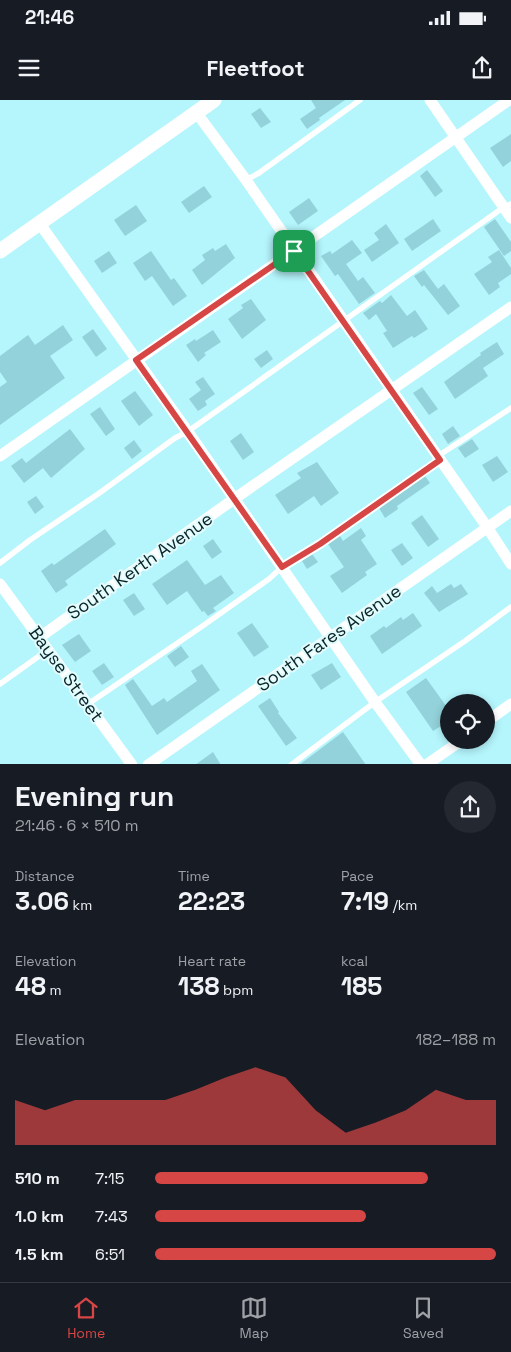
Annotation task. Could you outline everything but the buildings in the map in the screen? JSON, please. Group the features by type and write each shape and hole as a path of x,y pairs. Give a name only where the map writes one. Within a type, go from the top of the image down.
{"street":[{"path":"0,251 214,100"},
{"path":"430,100 455,138 507,206 511,218"},
{"path":"0,456 509,100"},
{"path":"196,112 246,180 511,564"},
{"path":"40,224 375,702 421,764"},
{"name":"South Kerth Avenue","path":"40,637 234,499 511,307"},
{"name":"South Fares Avenue","path":"148,764 511,511"},
{"name":"Bayse Street","path":"0,584 132,764"},
{"path":"495,716 511,704"},
{"path":"426,764 448,749"}],"lane":[{"path":"246,180 360,100"},
{"path":"0,563 30,540 98,494 175,438 187,432 507,206"},
{"path":"88,704 204,625 269,579 282,567 320,544 511,408"},
{"path":"291,764 375,702 465,641 511,607"},
{"path":"0,684 49,650"}],"route":[{"path":"294,251 440,460 320,544 282,567 136,360 294,251"}]}
